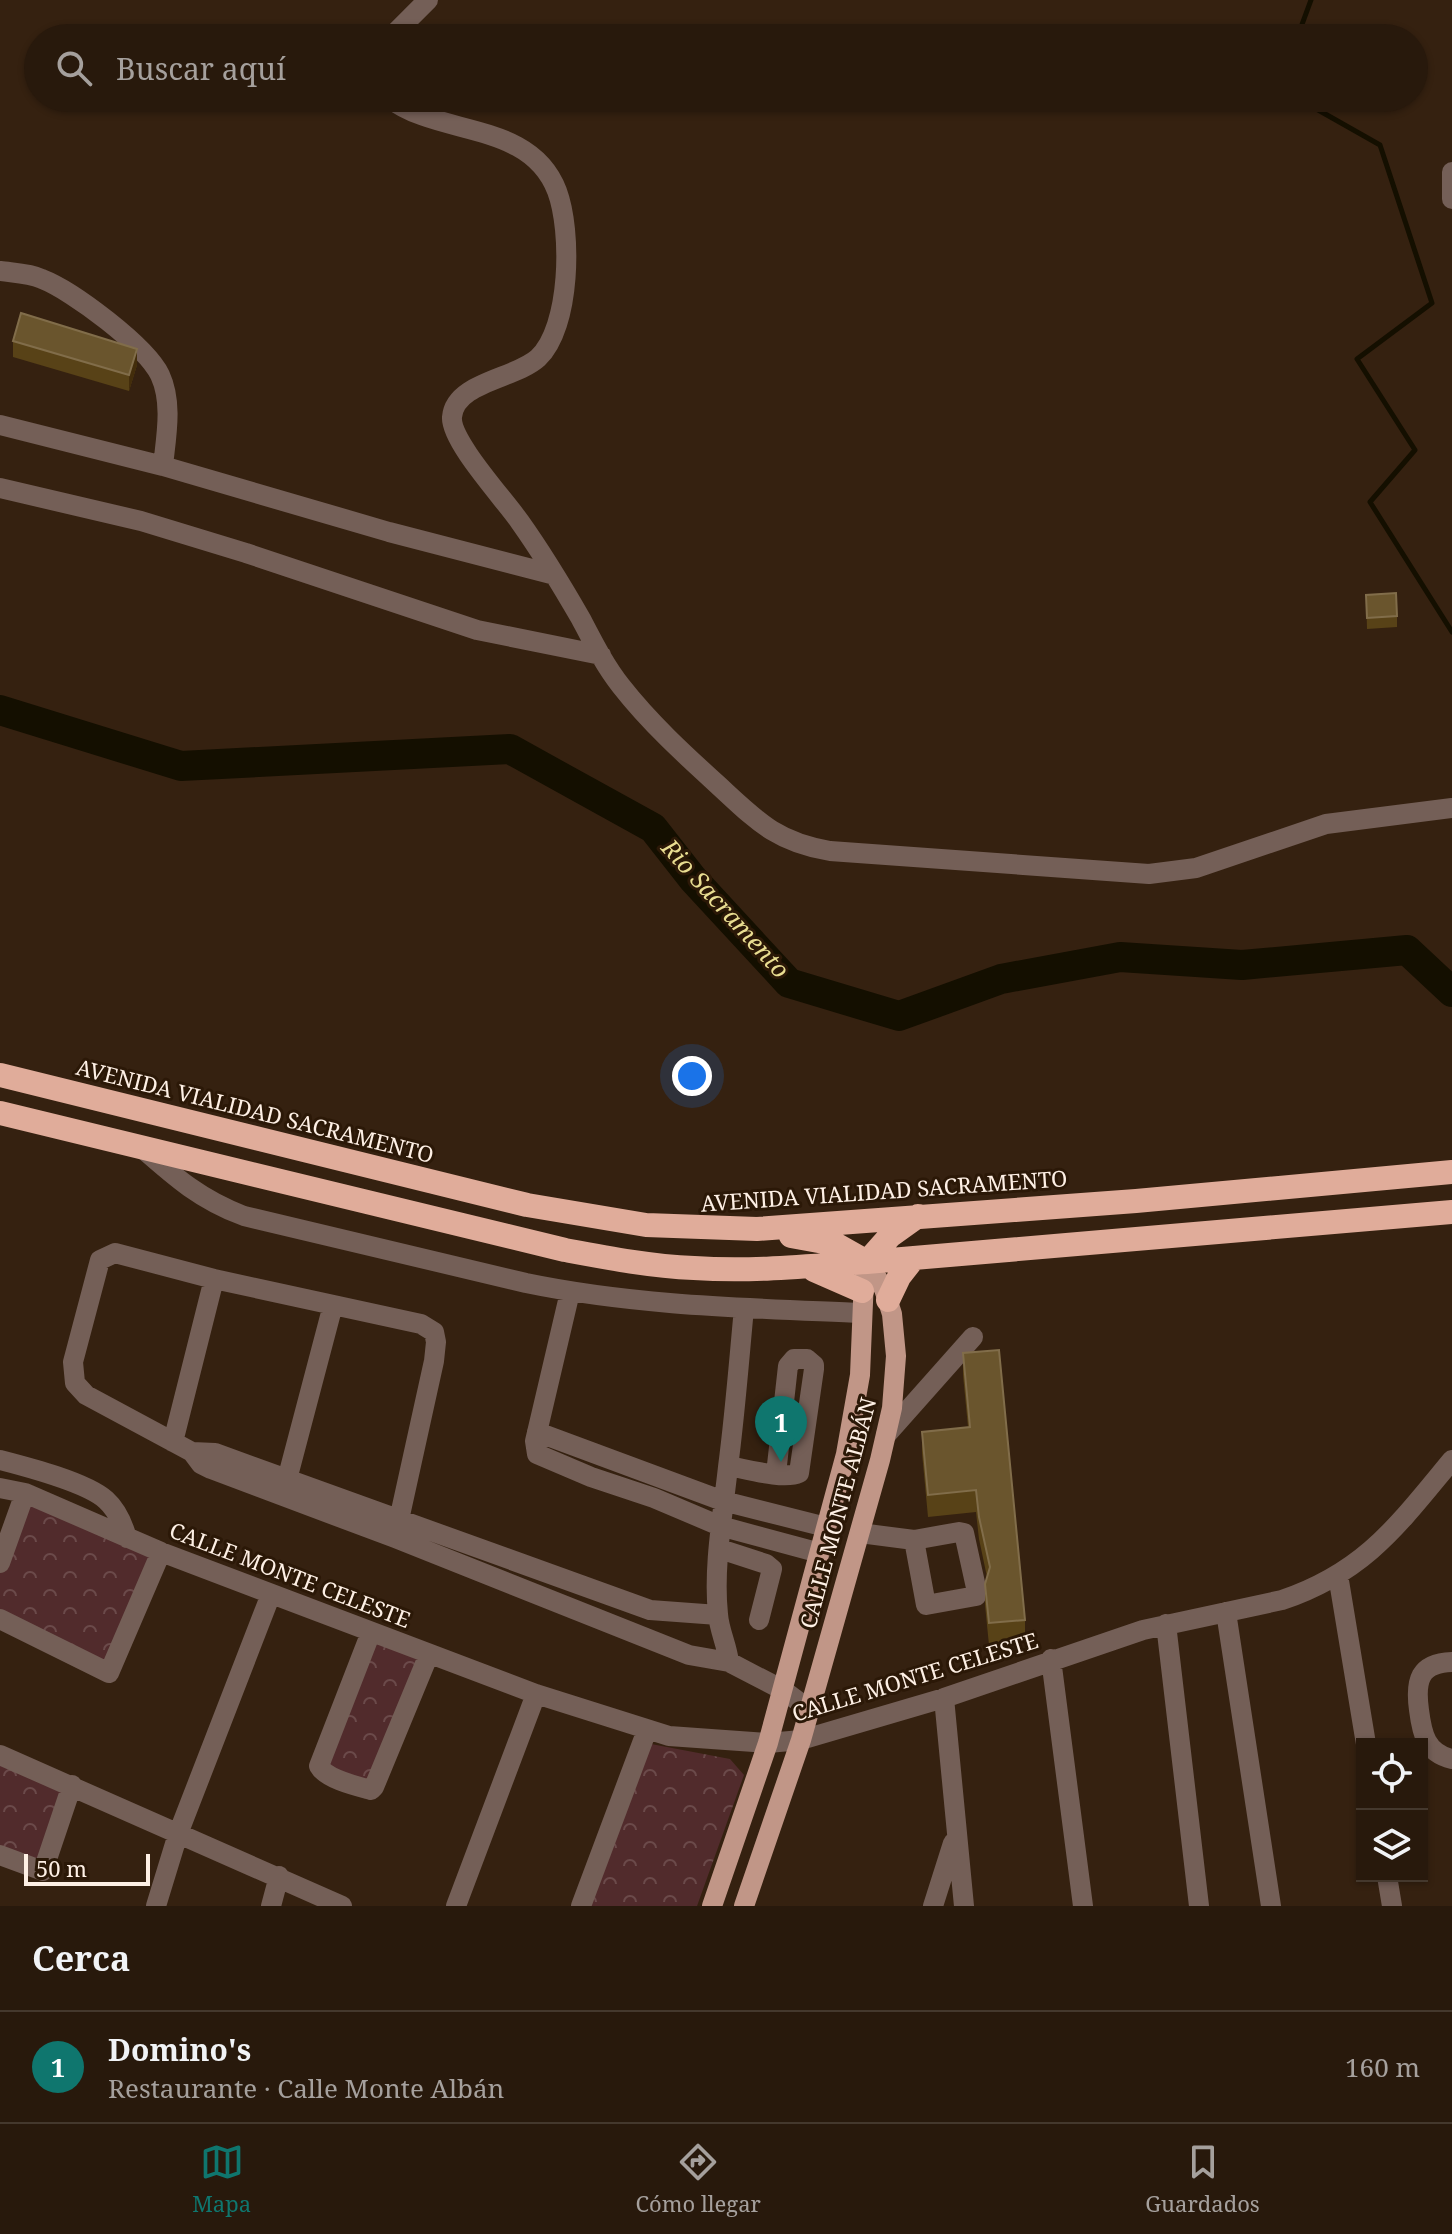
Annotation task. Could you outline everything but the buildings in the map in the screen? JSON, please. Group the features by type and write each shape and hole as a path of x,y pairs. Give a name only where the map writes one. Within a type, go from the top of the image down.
{"highway":[{"name":"AVENIDA VIALIDAD SACRAMENTO","path":"0,1075 568,1213 659,1226 757,1229 1136,1201 1452,1172"},
{"path":"0,1113 565,1250 614,1260 695,1268 804,1267 913,1259 1452,1212"},
{"path":"867,1262 890,1236 921,1215"},
{"path":"757,1229 821,1240 846,1249 867,1262"},
{"path":"888,1300 899,1277 913,1259"},
{"path":"804,1267 831,1276 862,1302"}],"main road":[{"name":"CALLE MONTE ALBÁN","path":"744,1906 801,1740 886,1435 896,1356 888,1300 867,1262"},
{"name":"CALLE MONTE ALBÁN","path":"712,1906 768,1743 846,1454 862,1356 862,1302 867,1262"}],"street":[{"path":"404,24 428,0"},
{"path":"410,112 450,122 524,150 540,162 557,191 565,225 564,296 553,339 524,369 485,383 464,395 454,407 452,421 457,436 555,575 619,684 667,738 761,824 804,847 1149,874 1196,868 1326,824 1452,808"},
{"path":"1452,172 1452,199"},
{"path":"0,271 42,279 55,286 146,353 160,374 165,390 167,426 163,466"},
{"path":"0,425 163,466 389,532 555,575"},
{"path":"0,488 141,521 477,630 601,655"},
{"path":"142,1148 184,1186 244,1216 570,1292 649,1302 744,1308 862,1302"},
{"path":"398,1529 434,1361 434,1332 421,1324 214,1279 115,1253 100,1260 73,1362 75,1383 86,1395 192,1452 201,1464 285,1488 398,1529 650,1610 718,1615"},
{"path":"173,1442 214,1279"},
{"path":"570,1292 537,1432 536,1450 542,1457 720,1526 820,1553"},
{"path":"285,1488 333,1305"},
{"path":"729,1662 718,1615 720,1526 744,1308"},
{"path":"886,1435 973,1337"},
{"path":"729,1466 776,1474 797,1476 801,1469 814,1369 807,1359 794,1359 788,1366 776,1474"},
{"path":"537,1432 723,1501 826,1527"},
{"path":"0,1460 44,1471 105,1499 122,1520 127,1538"},
{"name":"CALLE MONTE CELESTE","path":"0,1488 25,1493 161,1552 536,1694 669,1736 768,1743 801,1740 944,1698 1051,1659 1166,1624 1282,1600 1338,1575 1384,1540 1452,1460"},
{"path":"654,1498 659,1476"},
{"path":"0,1563 25,1493"},
{"path":"398,1529 689,1655 729,1662 783,1690 810,1710"},
{"path":"860,1533 914,1540"},
{"path":"720,1549 766,1564 772,1569 759,1620"},
{"path":"0,1619 109,1673 161,1552"},
{"path":"1338,1575 1365,1738"},
{"path":"156,1906 178,1834 271,1594"},
{"path":"1226,1612 1271,1906"},
{"path":"1166,1624 1199,1906"},
{"path":"371,1632 320,1769 323,1773 369,1790 374,1787 429,1654"},
{"path":"1051,1659 1083,1906"},
{"path":"1452,1662 1427,1669 1416,1692 1426,1743 1438,1754 1452,1759"},
{"path":"456,1906 536,1694"},
{"path":"944,1698 964,1906"},
{"path":"581,1906 647,1730"},
{"path":"0,1755 342,1906"},
{"path":"0,1855 43,1871 72,1785"},
{"path":"933,1906 956,1835"},
{"path":"271,1906 279,1876"},
{"path":"1388,1882 1392,1906"}],"green space":[{"path":"26,1492 158,1550 110,1674 0,1625 0,1564"},
{"path":"369,1636 425,1656 368,1789 320,1768"},
{"path":"651,1744 730,1759 744,1775 697,1906 588,1906"},
{"path":"0,1756 66,1783 40,1870 0,1853"}],"waterway":[{"path":"1302,24 1311,0"},
{"path":"1322,112 1380,145 1432,303 1357,359 1415,450 1370,502 1452,632"},
{"name":"Rio Sacramento","path":"0,710 181,766 510,749 653,828 693,879 789,983 899,1016 1001,979 1120,957 1242,965 1407,950 1452,992"}],"place":[{"name":"Domino's","path":"781,1462"}]}
